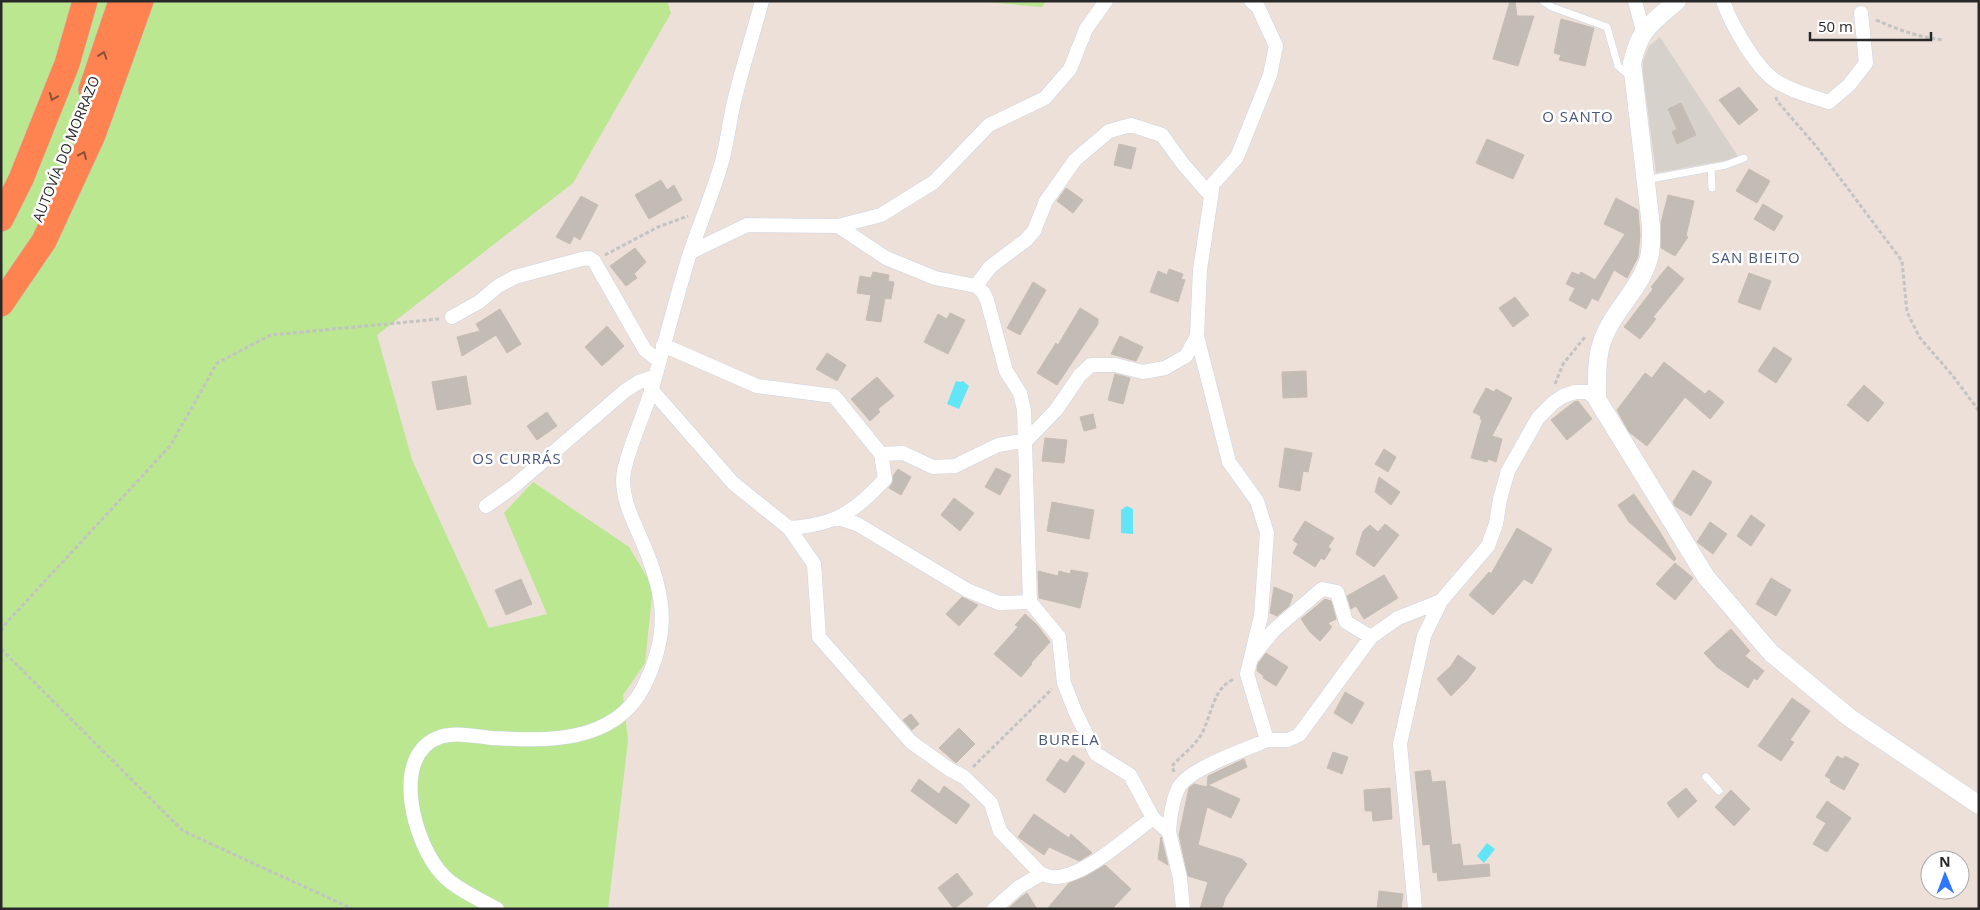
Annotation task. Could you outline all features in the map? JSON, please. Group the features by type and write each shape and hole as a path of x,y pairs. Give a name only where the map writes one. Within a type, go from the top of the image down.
{"highway":[{"path":"1,218 21,179 67,64 85,1"},
{"name":"AUTOVÍA DO MORRAZO","path":"1,293 29,242 85,108 121,1"},
{"path":"1,304 44,241 92,135 141,1"}],"street":[{"path":"497,909 445,878 424,850 415,827 412,806 410,786 413,769 419,754 429,743 439,738 455,735 534,741 566,738 592,731 630,706 640,692 656,656 662,635 662,614 660,594 652,564 627,508 624,473 653,383 691,252 722,162 734,101 762,1"},
{"path":"691,252 747,225 838,226 880,215 934,182 989,125 1045,98 1070,69 1086,29 1106,1"},
{"path":"1635,1 1643,31"},
{"path":"1597,399 1600,345 1625,299 1638,284 1648,263 1651,226 1632,64 1636,46 1643,31 1678,1"},
{"path":"1723,1 1745,46 1774,79 1803,95 1829,102 1849,85 1866,64 1861,13"},
{"path":"1256,3 1276,46 1270,76 1237,157 1213,184 1200,270 1198,336 1229,462 1258,501 1267,533 1261,616 1247,674 1267,740"},
{"path":"976,286 990,267 1026,240 1034,231 1046,201 1075,160 1109,131 1131,125 1162,135 1183,164 1211,196"},
{"path":"838,226 886,258 935,278 976,286 983,292 987,300 1006,371 1020,393 1024,410 1030,602 1059,636 1064,683 1096,754 1130,775 1153,818 1169,832"},
{"path":"452,317 479,302 498,286 515,277 589,258 594,261 645,350 659,362"},
{"path":"881,454 903,453 933,467 955,466 998,445 1026,440 1056,410 1080,375 1091,365 1115,365 1143,372 1165,368 1186,356 1198,336"},
{"path":"663,345 757,386 834,396 881,454 884,480 870,495 846,515 815,526 789,528"},
{"path":"486,506 513,487 626,390 639,382 653,383 733,483 789,528 814,564 819,637 911,742 949,769 964,777 991,803 1000,831 1041,874 1055,878 1077,872 1153,818"},
{"path":"1415,909 1400,744 1424,636 1441,601 1488,546 1496,524 1500,499 1508,471 1538,418 1558,399 1575,392 1587,392 1597,399 1706,577 1771,653 1850,718 1979,805"},
{"path":"838,518 857,524 967,590 999,603 1030,602"},
{"path":"1251,658 1274,630 1322,589 1337,592 1346,622 1371,637"},
{"path":"1183,909 1180,878 1169,832 1170,819 1180,786 1196,771 1267,740 1288,740 1299,735 1371,637 1398,618 1441,601"},
{"path":"994,909 1019,887 1041,874"}],"lane":[{"path":"1543,1 1552,7 1608,27 1618,66 1633,79"},
{"path":"1645,180 1726,165 1744,158"},
{"path":"1711,168 1712,188"},
{"path":"1706,777 1719,791"}],"path":[{"path":"1861,13 1904,33 1922,38 1943,40"},
{"path":"1774,79 1777,101 1816,146 1902,261 1907,312 1920,338 1953,376 1979,411"},
{"path":"594,261 658,226 705,212"},
{"path":"1,631 7,622 170,446 217,364 271,335 452,317"},
{"path":"1553,388 1563,364 1589,332"},
{"path":"1,649 183,831 353,909"},
{"path":"1180,786 1172,766 1199,737 1215,698 1227,682 1247,674"},
{"path":"964,777 1048,692 1064,683"}],"green space":[{"path":"1,1 667,1 671,13 573,183 377,335 412,460 489,628 547,614 504,513 533,482 629,547 653,587 645,663 623,695 628,741 608,909 1,909"},
{"path":"975,1 1046,1 1042,7"}],"shaded area":[{"path":"1660,37 1739,158 1656,173 1643,61 1649,46"}],"water":[{"path":"956,381 963,381 969,386 959,409 947,404"},
{"path":"1127,506 1133,509 1133,534 1121,533 1121,510"},
{"path":"1487,843 1495,849 1484,863 1477,856"}],"building":[{"path":"1510,1 1515,1 1517,16 1534,16 1518,66 1493,59"},
{"path":"1561,19 1594,28 1585,66 1559,60 1561,55 1554,53"},
{"path":"1739,87 1758,110 1739,125 1719,100"},
{"path":"1681,103 1696,135 1677,144 1672,132 1677,129 1668,109"},
{"path":"1487,139 1524,155 1513,179 1476,163"},
{"path":"1119,144 1136,148 1131,169 1114,165"},
{"path":"1749,169 1770,181 1757,203 1736,191"},
{"path":"661,180 667,190 674,185 682,200 649,219 635,195"},
{"path":"1066,188 1083,200 1073,213 1057,201"},
{"path":"1668,195 1694,201 1686,236 1688,237 1675,256 1661,248 1661,223"},
{"path":"581,196 598,205 580,240 574,236 570,244 556,237"},
{"path":"1616,198 1638,210 1640,235 1638,257 1627,278 1614,270 1598,301 1592,298 1586,309 1569,300 1575,288 1566,284 1572,272 1579,275 1581,272 1595,280 1625,234 1604,224"},
{"path":"1763,204 1783,216 1774,231 1754,219"},
{"path":"635,248 646,262 634,274 637,278 626,286 610,266"},
{"path":"1668,266 1684,279 1653,317 1656,319 1640,339 1624,327 1653,289 1651,287"},
{"path":"1169,269 1183,274 1181,279 1185,280 1178,302 1150,292 1158,271 1167,275"},
{"path":"873,272 889,275 888,281 894,282 891,299 885,298 881,322 866,320 871,295 857,293 860,276 871,278"},
{"path":"1749,273 1771,281 1760,310 1738,302"},
{"path":"1033,282 1046,290 1020,335 1007,328"},
{"path":"1515,297 1529,315 1513,327 1499,308"},
{"path":"1080,308 1098,319 1098,324 1057,385 1037,373 1056,343 1058,345"},
{"path":"500,309 521,344 507,353 496,335 462,356 457,337 480,331 476,324"},
{"path":"950,313 965,320 948,354 924,342 938,314 947,319"},
{"path":"607,326 624,346 602,366 585,347"},
{"path":"1120,336 1143,347 1136,361 1111,354"},
{"path":"1774,347 1792,359 1776,383 1758,371"},
{"path":"827,353 846,365 837,381 816,369"},
{"path":"1664,362 1705,394 1709,390 1724,402 1710,419 1685,397 1647,446 1629,432 1617,410 1645,373 1652,378"},
{"path":"1306,371 1307,397 1283,398 1282,372"},
{"path":"1115,374 1130,378 1123,404 1108,400"},
{"path":"466,376 471,404 437,410 432,382"},
{"path":"877,377 894,396 878,409 880,412 870,421 851,399"},
{"path":"1864,385 1884,403 1868,422 1847,405"},
{"path":"1486,388 1494,392 1496,389 1512,398 1492,436 1502,439 1496,462 1488,459 1487,462 1471,458 1482,420 1480,419 1481,416 1473,412"},
{"path":"1578,401 1592,419 1567,440 1551,420"},
{"path":"547,412 557,426 537,440 527,426"},
{"path":"1093,414 1096,428 1084,431 1080,417"},
{"path":"1045,438 1067,440 1064,463 1042,461"},
{"path":"1285,448 1312,453 1308,472 1303,471 1300,491 1279,487"},
{"path":"1384,449 1396,457 1388,472 1375,464"},
{"path":"996,468 1011,475 1000,495 985,487"},
{"path":"898,469 911,477 901,495 889,488 893,482 893,476"},
{"path":"1693,470 1712,482 1691,516 1675,506 1673,502"},
{"path":"1379,477 1400,492 1391,505 1375,492"},
{"path":"1634,494 1660,532 1676,559 1674,561 1629,522 1618,505"},
{"path":"954,498 974,513 960,531 941,515"},
{"path":"1052,502 1094,510 1089,539 1047,531"},
{"path":"1751,515 1765,525 1751,546 1737,536"},
{"path":"1305,521 1334,538 1328,547 1331,549 1324,560 1321,558 1315,567 1293,553 1298,544 1293,540"},
{"path":"1710,522 1727,534 1713,554 1697,542"},
{"path":"1385,524 1399,535 1374,567 1356,554 1363,531 1370,525 1378,532"},
{"path":"1517,528 1552,549 1532,584 1524,579 1493,615 1469,595 1489,572 1491,574"},
{"path":"1675,563 1693,578 1675,600 1656,584"},
{"path":"1071,570 1088,573 1080,608 1039,598 1038,571 1058,576 1059,571 1070,574"},
{"path":"1384,575 1398,598 1364,619 1356,606 1351,609 1347,596"},
{"path":"1771,578 1791,590 1776,616 1756,604"},
{"path":"521,579 532,604 506,615 495,590"},
{"path":"1274,587 1293,595 1289,606 1277,616 1270,613"},
{"path":"962,597 978,605 959,626 946,614"},
{"path":"1325,599 1331,601 1336,619 1328,623 1332,627 1320,641 1310,632 1301,619"},
{"path":"1025,614 1037,625 1050,642 1021,677 994,654 1018,627 1015,625"},
{"path":"1731,629 1750,651 1745,656 1764,671 1757,680 1754,678 1748,688 1717,667 1704,653"},
{"path":"1266,653 1288,667 1276,686 1263,678 1264,676 1257,671 1258,664"},
{"path":"1458,655 1476,668 1451,696 1437,679 1451,666"},
{"path":"1345,692 1364,703 1352,724 1334,713"},
{"path":"1792,698 1810,711 1790,740 1794,742 1781,761 1758,746"},
{"path":"911,714 919,724 912,730 903,720"},
{"path":"959,728 975,744 956,763 939,748"},
{"path":"1333,752 1348,757 1342,774 1327,768"},
{"path":"1073,755 1085,763 1065,793 1046,780 1060,759 1067,763"},
{"path":"1837,756 1843,759 1845,756 1859,764 1844,790 1830,782 1831,779 1825,776"},
{"path":"1244,759 1247,767 1208,785 1240,799 1231,818 1207,807 1198,845 1242,859 1247,864 1225,898 1222,909 1200,909 1208,882 1188,876 1179,835 1189,788 1194,784 1207,787 1208,776"},
{"path":"1430,770 1432,782 1445,781 1452,845 1460,844 1463,866 1489,864 1490,876 1438,881 1437,872 1433,873 1430,844 1423,845 1415,772"},
{"path":"919,779 939,794 944,786 970,805 956,824 911,791"},
{"path":"1390,788 1392,819 1373,821 1372,811 1365,811 1364,790"},
{"path":"1686,788 1697,801 1678,818 1667,803"},
{"path":"1731,790 1750,809 1734,826 1715,807"},
{"path":"1827,801 1851,818 1827,852 1813,844 1826,823 1816,817"},
{"path":"1034,814 1069,838 1071,834 1092,853 1079,861 1049,847 1044,855 1018,837"},
{"path":"1161,837 1168,865 1158,859"},
{"path":"1105,865 1131,889 1112,909 1047,909 1069,883 1085,877"},
{"path":"957,873 973,894 954,909 938,888"},
{"path":"1379,891 1403,894 1401,909 1377,909"},
{"path":"1027,893 1037,909 1008,909 1020,898"}],"district":[{"name":"O SANTO","path":"1578,117"},
{"name":"SAN BIEITO","path":"1756,258"},
{"name":"OS CURRÁS","path":"517,459"},
{"name":"BURELA","path":"1069,740"}]}
